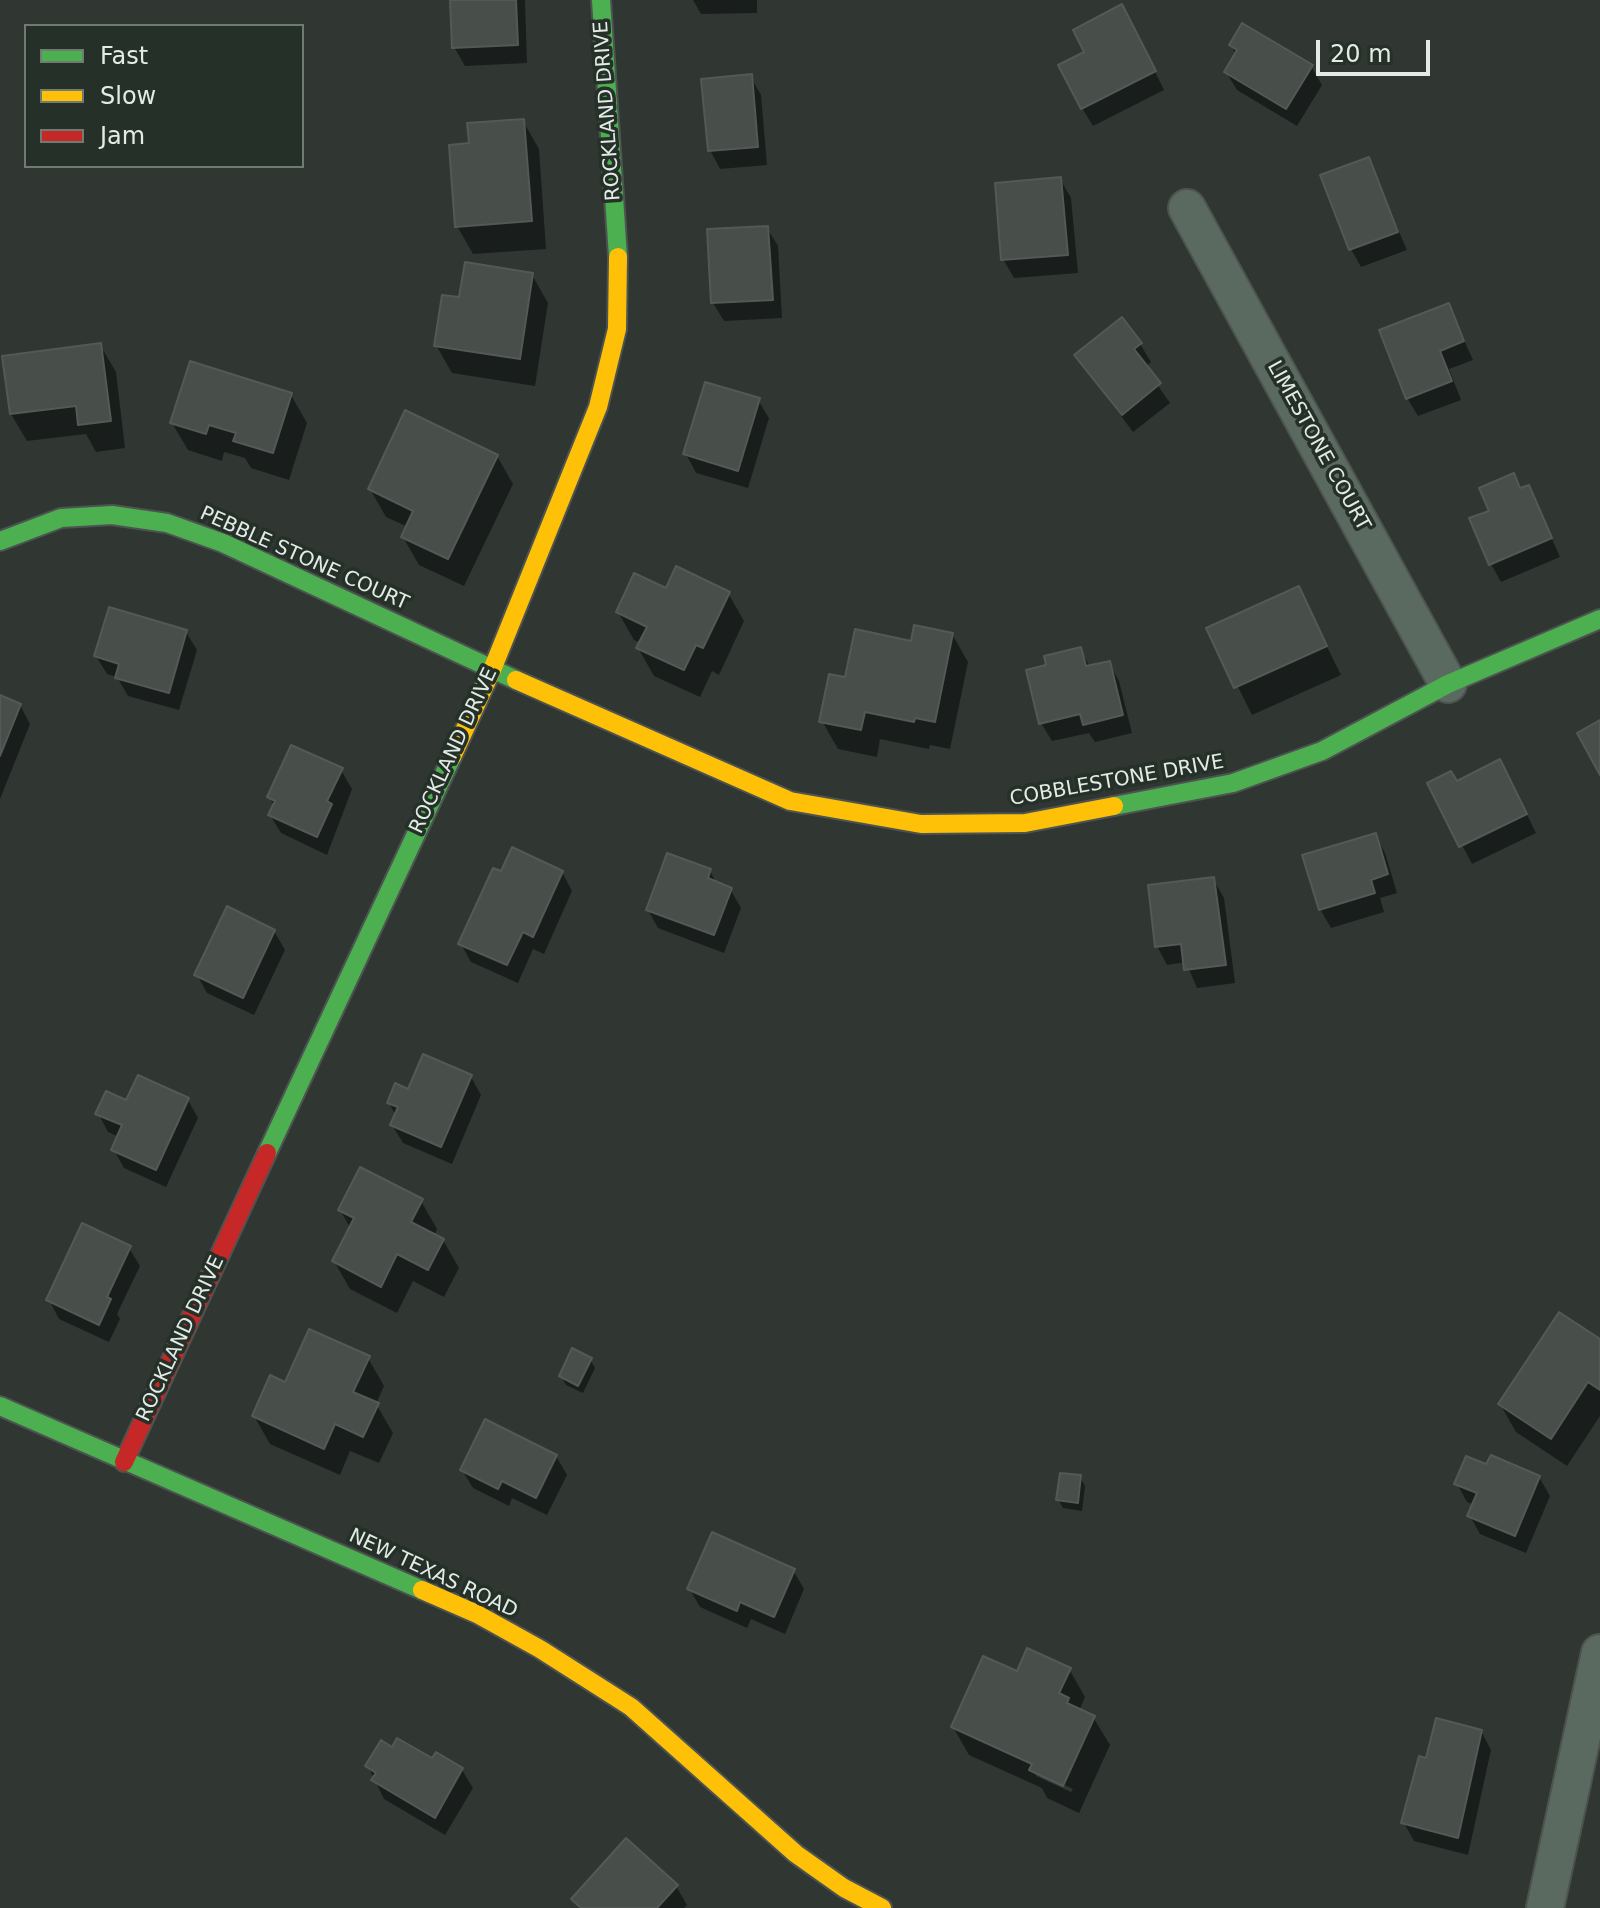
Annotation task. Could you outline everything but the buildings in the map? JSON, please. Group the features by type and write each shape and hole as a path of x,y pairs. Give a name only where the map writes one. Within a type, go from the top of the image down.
{"street":[{"name":"ROCKLAND DRIVE","path":"124,1462 492,670 598,407 617,329 618,249 601,0"},
{"name":"LIMESTONE COURT","path":"1187,208 1448,684"},
{"name":"PEBBLE STONE COURT","path":"0,541 61,518 112,515 167,523 223,543 492,670"},
{"name":"COBBLESTONE DRIVE","path":"492,670 790,801 921,824 1025,823 1233,783 1322,751 1448,684 1600,619"},
{"name":"NEW TEXAS ROAD","path":"0,1406 477,1614 540,1649 631,1707 796,1854 844,1888 882,1908"},
{"path":"1545,1908 1600,1653"}],"traffic: fast":[{"path":"601,0 618,257"},
{"path":"0,541 61,518 112,515 167,523 223,543 516,680"},
{"path":"1114,806 1233,783 1322,751 1448,684 1600,619"},
{"path":"267,1153 452,757"},
{"path":"0,1406 422,1590"}],"traffic: slow":[{"path":"452,757 492,670 598,407 617,329 618,257"},
{"path":"516,680 790,801 921,824 1025,823 1114,806"},
{"path":"422,1590 477,1614 540,1649 631,1707 796,1854 844,1888 882,1908"}],"traffic: jam":[{"path":"124,1462 267,1153"}]}
